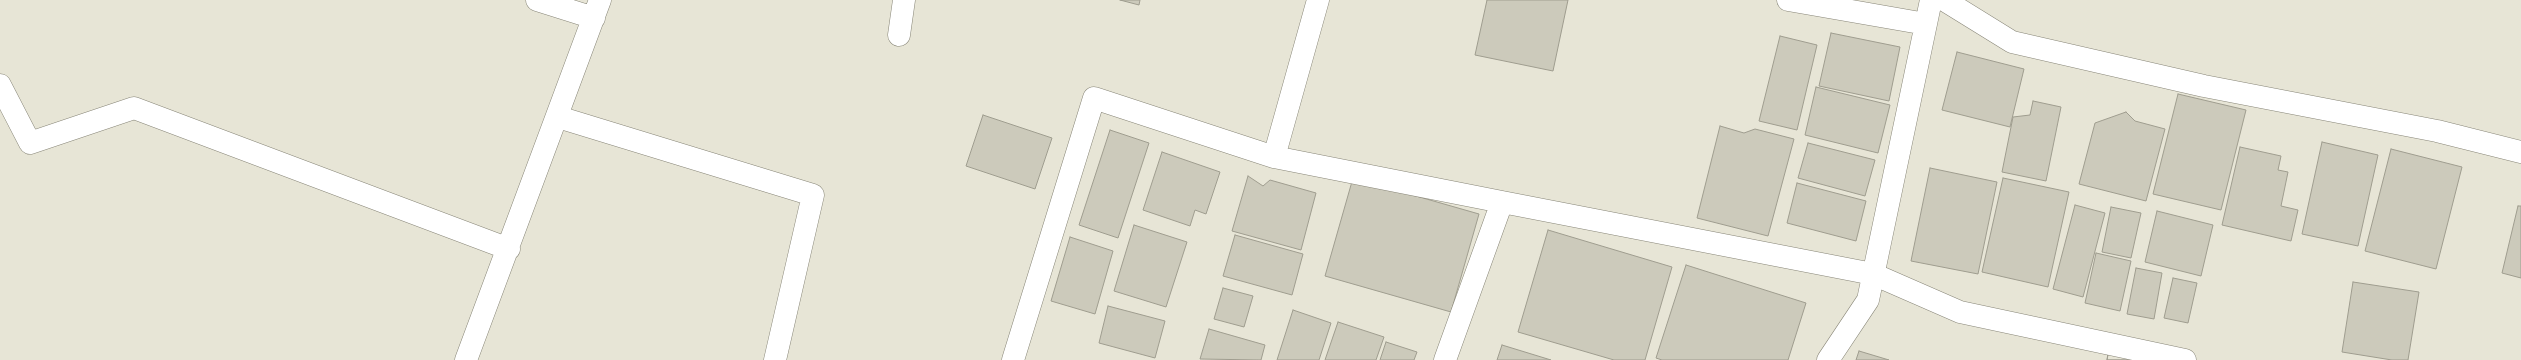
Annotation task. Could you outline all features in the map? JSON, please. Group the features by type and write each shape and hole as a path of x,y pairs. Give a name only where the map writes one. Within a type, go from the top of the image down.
{"street":[{"path":"469,359 597,9 536,0"},
{"path":"899,35 904,0"},
{"path":"1274,157 1318,0"},
{"path":"1788,0 1926,24"},
{"path":"1828,360 1868,300 1931,0"},
{"path":"1944,0 2012,42 2204,86 2437,131 2521,152"},
{"path":"0,84 30,143 134,108 509,249"},
{"path":"1013,360 1094,98 1274,157 1873,274 1960,312 2185,360"},
{"path":"558,117 813,195 775,360"},
{"path":"1444,360 1502,202"}],"building":[{"path":"1120,0 1140,0 1139,5"},
{"path":"1487,0 1568,0 1553,71 1475,55"},
{"path":"1831,33 1900,47 1889,101 1819,86"},
{"path":"1780,36 1817,45 1797,130 1759,121"},
{"path":"1957,52 2024,69 2010,127 1942,110"},
{"path":"1816,87 1890,105 1878,153 1805,135"},
{"path":"2178,94 2246,110 2221,210 2153,194"},
{"path":"2033,101 2061,107 2046,181 2002,172 2013,117 2030,115"},
{"path":"2126,112 2135,121 2165,129 2146,201 2079,184 2095,123"},
{"path":"983,115 1052,138 1035,189 966,166"},
{"path":"1720,126 1744,133 1755,129 1794,139 1768,236 1697,218"},
{"path":"1110,130 1149,143 1118,238 1079,225"},
{"path":"2322,142 2378,155 2358,246 2302,234"},
{"path":"1808,143 1875,160 1865,196 1798,178"},
{"path":"2240,147 2281,156 2278,170 2288,172 2281,206 2298,210 2291,241 2222,225"},
{"path":"2391,149 2462,167 2436,269 2365,251"},
{"path":"1162,152 1220,172 1206,214 1195,210 1190,226 1143,210"},
{"path":"1930,168 1997,182 1978,274 1911,261"},
{"path":"1248,176 1263,186 1270,180 1316,193 1301,250 1232,231"},
{"path":"1353,178 1479,214 1451,312 1325,276"},
{"path":"2003,178 2069,192 2048,287 1982,272"},
{"path":"1797,183 1866,201 1856,241 1787,223"},
{"path":"2075,205 2105,213 2083,297 2053,289"},
{"path":"2518,206 2521,206 2521,278 2502,273"},
{"path":"2111,207 2141,213 2131,258 2102,252"},
{"path":"2157,211 2213,225 2201,276 2145,262"},
{"path":"1134,225 1187,242 1166,307 1114,291"},
{"path":"1548,230 1672,267 1645,360 1614,360 1518,332"},
{"path":"1235,235 1303,254 1292,295 1223,276"},
{"path":"1070,237 1113,251 1095,314 1051,301"},
{"path":"2096,253 2131,261 2120,311 2085,303"},
{"path":"1686,265 1806,303 1788,360 1662,360 1656,358"},
{"path":"2136,268 2162,273 2154,319 2127,314"},
{"path":"2173,278 2197,283 2188,323 2164,318"},
{"path":"2353,282 2419,292 2408,360 2392,360 2342,352"},
{"path":"1223,288 1253,296 1244,327 1214,319"},
{"path":"1108,306 1165,321 1155,358 1099,343"},
{"path":"1293,310 1331,323 1319,360 1277,360"},
{"path":"1338,322 1384,337 1376,360 1325,360"},
{"path":"1209,329 1265,345 1261,360 1200,359"},
{"path":"1386,342 1417,352 1414,360 1380,360"},
{"path":"1502,345 1551,360 1497,360"},
{"path":"1859,351 1889,360 1856,360"},
{"path":"2108,354 2137,360 2107,360"},
{"path":"2108,354 2137,360 2107,360"}]}
